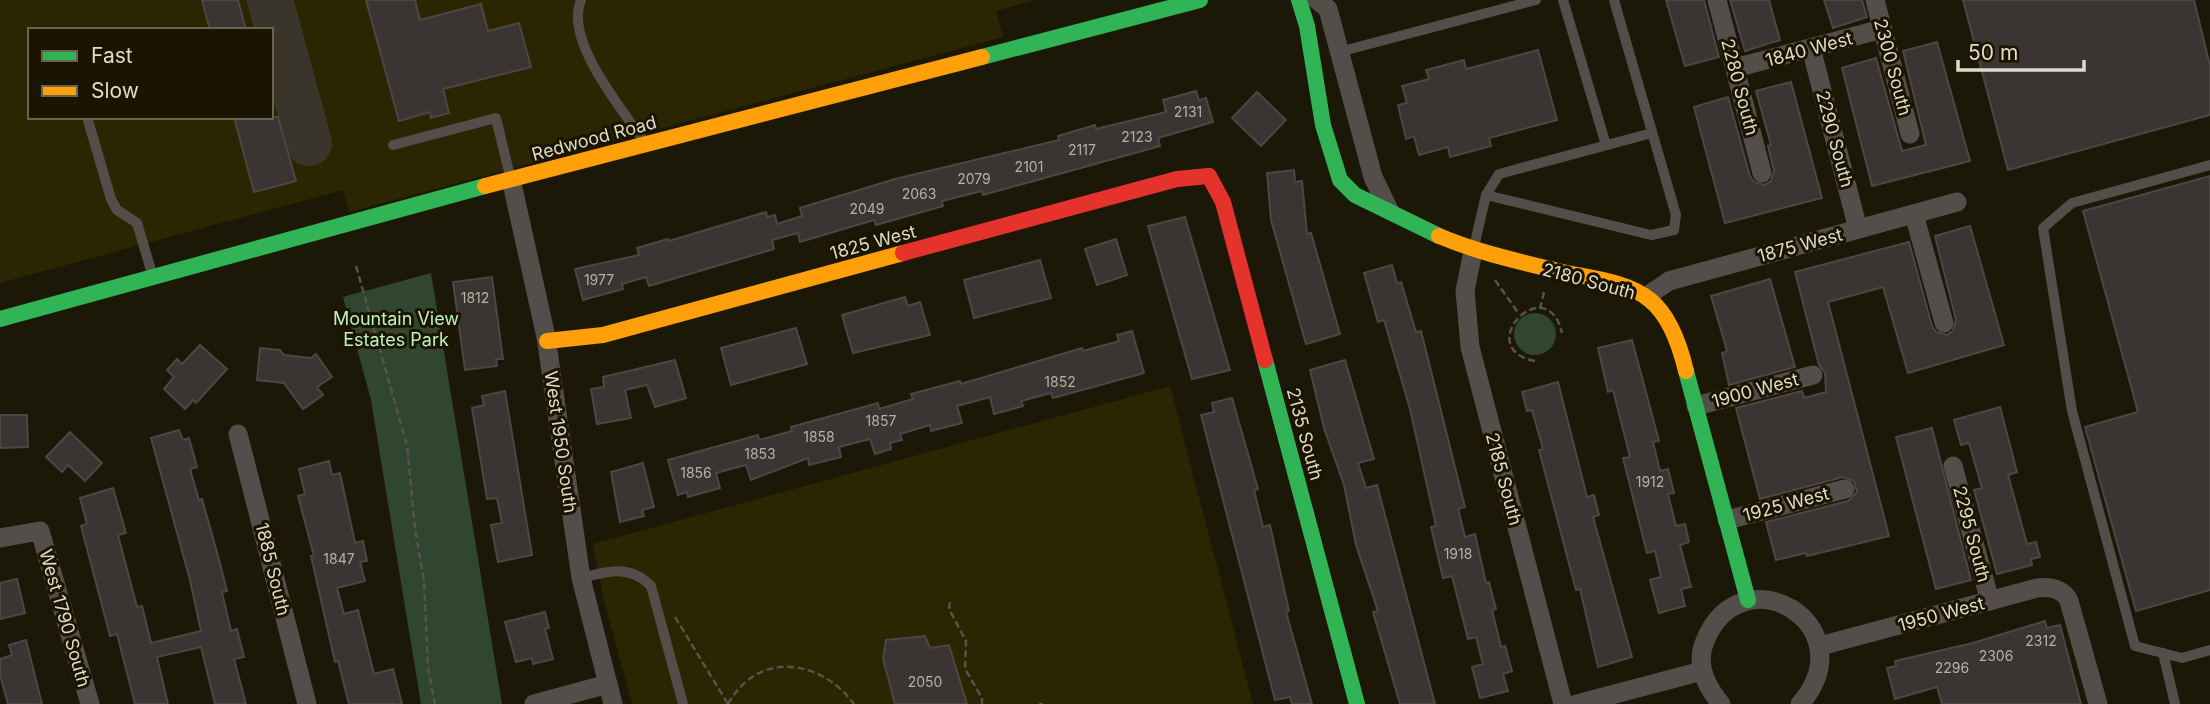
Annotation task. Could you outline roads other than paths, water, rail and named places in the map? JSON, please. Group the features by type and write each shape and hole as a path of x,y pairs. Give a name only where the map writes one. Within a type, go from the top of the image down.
{"street":[{"name":"Redwood Road","path":"0,319 646,144 1200,0"},
{"name":"2180 South","path":"1299,0 1310,27 1311,66 1316,92 1341,182 1359,197 1389,210 1406,222 1473,251 1611,284 1647,296 1680,348 1748,600"},
{"path":"1317,0 1328,9 1373,177 1389,210"},
{"name":"2280 South","path":"1717,0 1762,173"},
{"name":"2300 South","path":"1875,0 1910,134"},
{"name":"1840 West","path":"1735,68 1882,29"},
{"name":"2290 South","path":"1811,48 1858,229"},
{"name":"1825 West","path":"547,341 603,335 1177,179 1209,176"},
{"name":"2135 South","path":"1209,176 1223,202 1357,704"},
{"name":"West 1950 South","path":"511,180 547,341 581,578 613,704"},
{"name":"1875 West","path":"1647,296 1668,281 1957,202"},
{"path":"1914,214 1944,323"},
{"name":"2185 South","path":"1473,251 1465,291 1470,347 1563,704"},
{"name":"1900 West","path":"1696,406 1814,374"},
{"name":"1885 South","path":"238,434 307,704"},
{"name":"2295 South","path":"1953,466 1990,601"},
{"name":"1925 West","path":"1727,520 1845,489"},
{"name":"West 1790 South","path":"0,538 40,531 90,704"},
{"name":"1950 West","path":"1820,646 2045,587 2062,592 2072,610 2098,704"},
{"path":"1721,704 1709,689 1702,671 1702,648 1711,626 1727,609 1748,600 1772,600 1793,608 1810,624 1820,646 1820,668 1813,690 1800,704"},
{"path":"1577,704 1702,671"},
{"path":"534,704 608,684"}],"lane":[{"path":"581,0 576,11 579,37 646,144"},
{"path":"1339,52 1536,0"},
{"path":"1563,0 1606,145"},
{"path":"1486,195 1651,235 1674,230 1676,215 1614,0"},
{"path":"393,145 496,118 511,180"},
{"path":"88,119 111,199 117,210 137,223 153,277"},
{"path":"1473,251 1486,195 1499,174 1652,133"},
{"path":"2210,165 2071,203 2043,228 2072,411 2135,646 2182,658 2210,650"},
{"path":"581,578 616,570 642,577 651,586 683,704"},
{"path":"2163,653 2175,704"}],"park label":[{"name":"Mountain View Estates Park","path":"396,328"}]}
